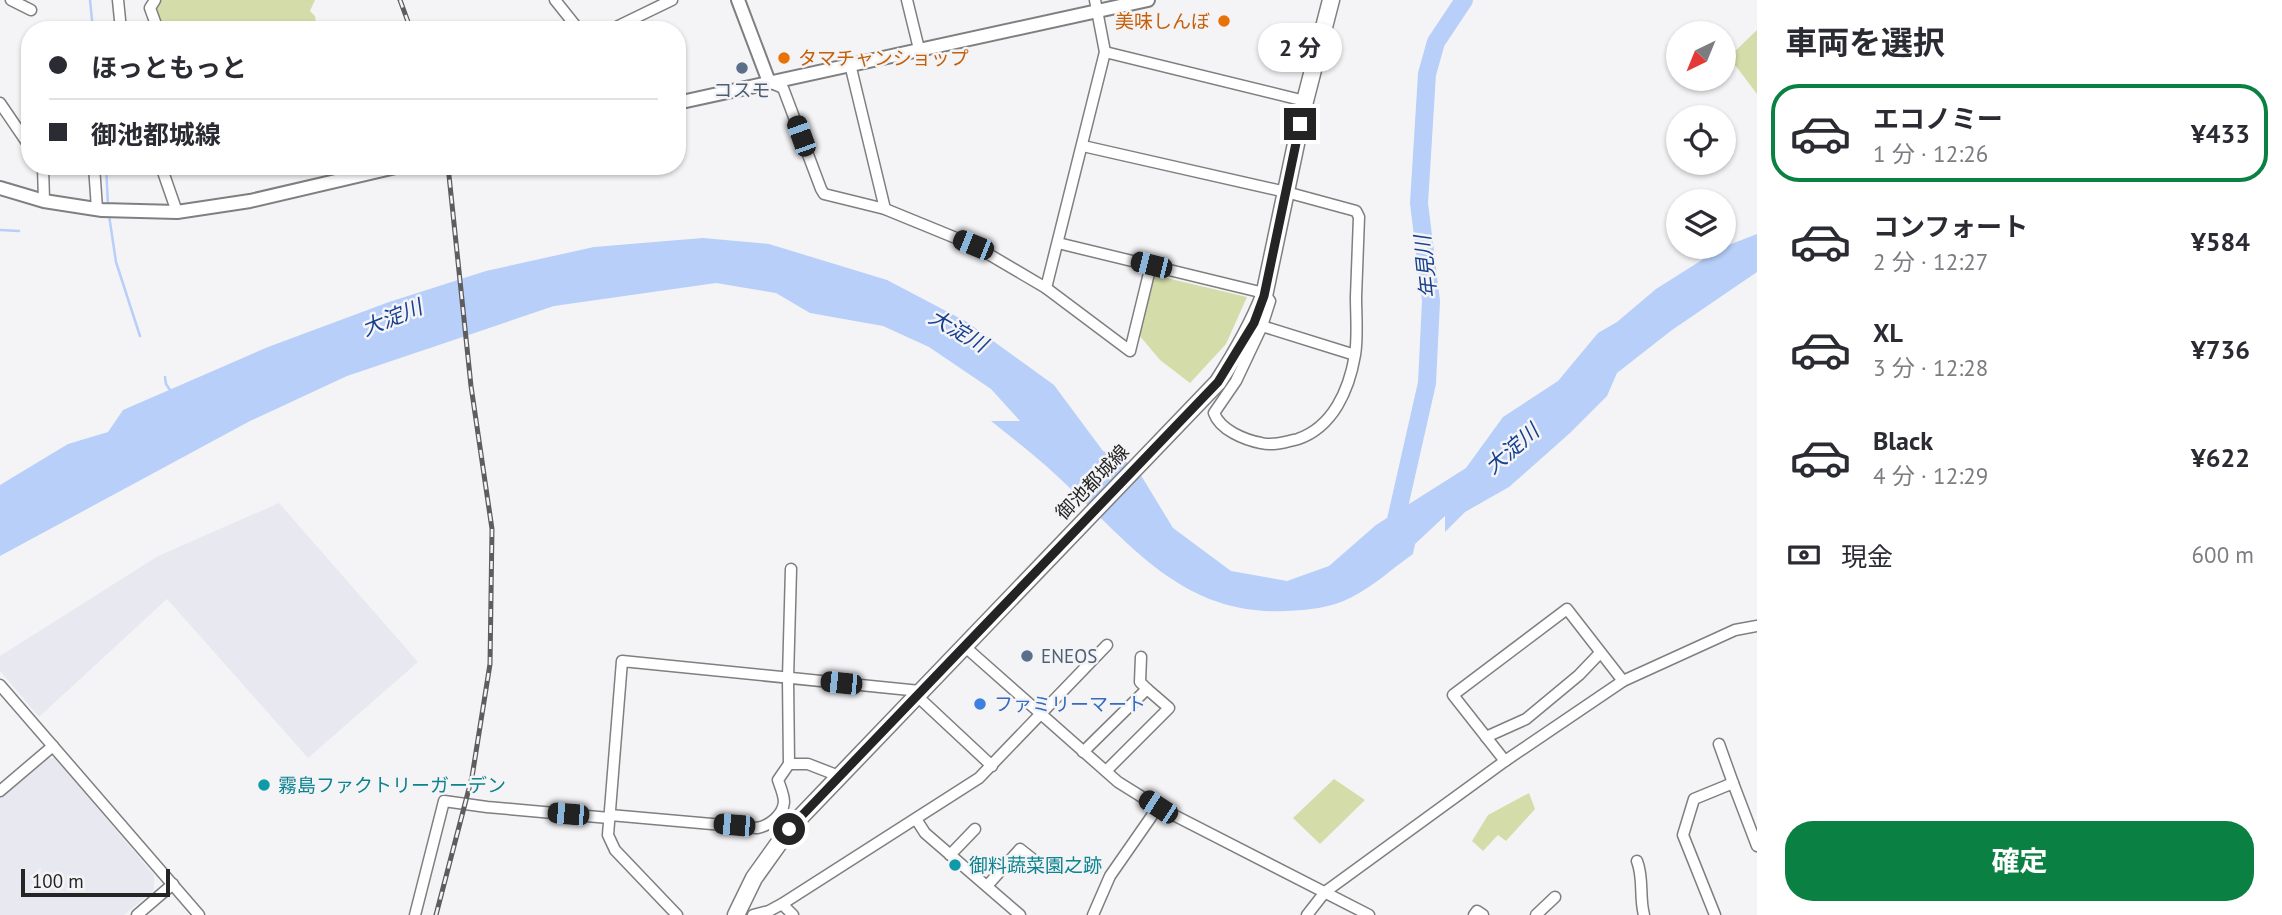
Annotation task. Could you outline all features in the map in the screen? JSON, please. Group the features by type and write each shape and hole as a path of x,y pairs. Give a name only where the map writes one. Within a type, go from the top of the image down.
{"main road":[{"name":"御池都城線","path":"736,915 766,859 789,829 1218,382 1254,323 1264,293 1305,101 1331,0"}],"street":[{"path":"11,0 31,10"},
{"path":"118,0 120,21"},
{"path":"155,0 150,8 155,21"},
{"path":"555,0 572,21"},
{"path":"629,21 672,0"},
{"path":"738,0 769,82 783,88 824,194 885,209 973,245 1046,288 1130,351 1151,265"},
{"path":"907,0 919,49"},
{"path":"686,101 1096,6 1148,0"},
{"path":"1046,288 1105,52 1096,6"},
{"path":"1105,52 1305,101"},
{"path":"850,64 885,209"},
{"path":"0,103 21,134"},
{"path":"1058,243 1264,293 1270,301 1262,326 1237,381 1214,413 1220,422 1244,439 1265,444 1287,442 1309,435 1327,421 1340,402 1355,355 1359,216 1356,211 1286,192 1083,146"},
{"path":"43,175 44,201"},
{"path":"95,175 99,209"},
{"path":"164,175 177,212"},
{"path":"0,188 44,201 99,209 177,212 250,201 361,175"},
{"path":"1262,326 1355,355"},
{"path":"415,915 444,801 757,828 773,821 784,805 778,780 789,764 791,569"},
{"path":"1505,761 1453,695 1567,609 1623,681"},
{"path":"1307,915 1325,892 1505,761 1623,681 1735,630 1757,626"},
{"path":"963,645 1083,752 1158,807 1368,915"},
{"path":"753,915 782,904 962,790 992,766 1107,645"},
{"path":"1486,737 1526,719 1579,675 1600,653"},
{"path":"1106,771 1169,708 1140,682 1141,657"},
{"path":"677,915 615,850 608,835 622,661 918,693 992,766"},
{"path":"0,685 199,915"},
{"path":"1083,752 1147,689"},
{"path":"1719,744 1757,846"},
{"path":"0,791 53,746"},
{"path":"789,764 808,764 839,776"},
{"path":"1715,915 1683,835 1694,799 1733,783"},
{"path":"1093,915 1110,876 1158,807"},
{"path":"916,819 925,833 1020,915"},
{"path":"950,855 975,829"},
{"path":"988,886 1020,849 1039,864"},
{"path":"1637,861 1642,873 1640,894 1643,915"},
{"path":"137,915 173,884"},
{"path":"1536,915 1555,897"},
{"path":"782,904 793,915"},
{"path":"1474,915 1477,911 1483,915"}],"shaded area":[{"path":"279,503 418,662 308,758 167,599 39,717 0,671 0,656 158,556"},
{"path":"45,758 55,758 154,875 154,890 124,915 0,915 0,781 8,790"}],"green space":[{"path":"160,0 315,0 310,11 316,21 159,21 155,8"},
{"path":"1757,30 1757,94 1736,66 1736,50"},
{"path":"1154,275 1247,297 1226,344 1190,383 1160,360 1139,335"},
{"path":"1334,779 1365,800 1320,844 1293,818"},
{"path":"1529,793 1535,809 1506,841 1498,835 1483,851 1472,841 1488,815"}],"water":[{"name":"大淀川","path":"1757,234 1757,272 1672,330 1617,373 1607,396 1509,487 1465,512 1445,532 1445,516 1415,544 1413,554 1376,582 1344,601 1320,608 1286,611 1248,609 1215,601 1185,587 1132,547 1048,468 991,421 1020,421 991,389 929,347 883,326 810,313 776,293 716,283 554,306 347,376 250,421 0,556 0,485 68,444 108,432 123,410 268,347 389,302 486,271 594,247 703,238 769,244 887,280 967,322 1054,385 1103,451 1122,457 1142,477 1173,528 1231,571 1287,581 1329,566 1376,525 1466,468 1503,417 1558,381 1598,333 1617,322 1656,289 1704,259 1736,259 1736,242"}],"waterway":[{"path":"90,0 92,21"},
{"name":"年見川","path":"1393,533 1427,383 1431,301 1419,203 1427,74 1436,42 1464,0"},
{"path":"106,175 108,205"},
{"path":"109,215 116,262 140,336"},
{"path":"0,230 19,231"},
{"path":"165,377 172,393"}],"railway":[{"path":"400,0 408,21"},
{"path":"436,915 472,777 490,664 492,529 471,386 449,175"}],"place":[{"name":"美味しんぼ","path":"1224,21"},
{"name":"タマチャンショップ","path":"784,58"},
{"name":"コスモ","path":"742,68"},
{"name":"ENEOS","path":"1027,656"},
{"name":"ファミリーマート","path":"980,704"},
{"name":"霧島ファクトリーガーデン","path":"264,785"},
{"name":"御料蔬菜園之跡","path":"955,865"}],"route":[{"path":"789,829 1218,382 1254,323 1264,296 1300,124"}]}
